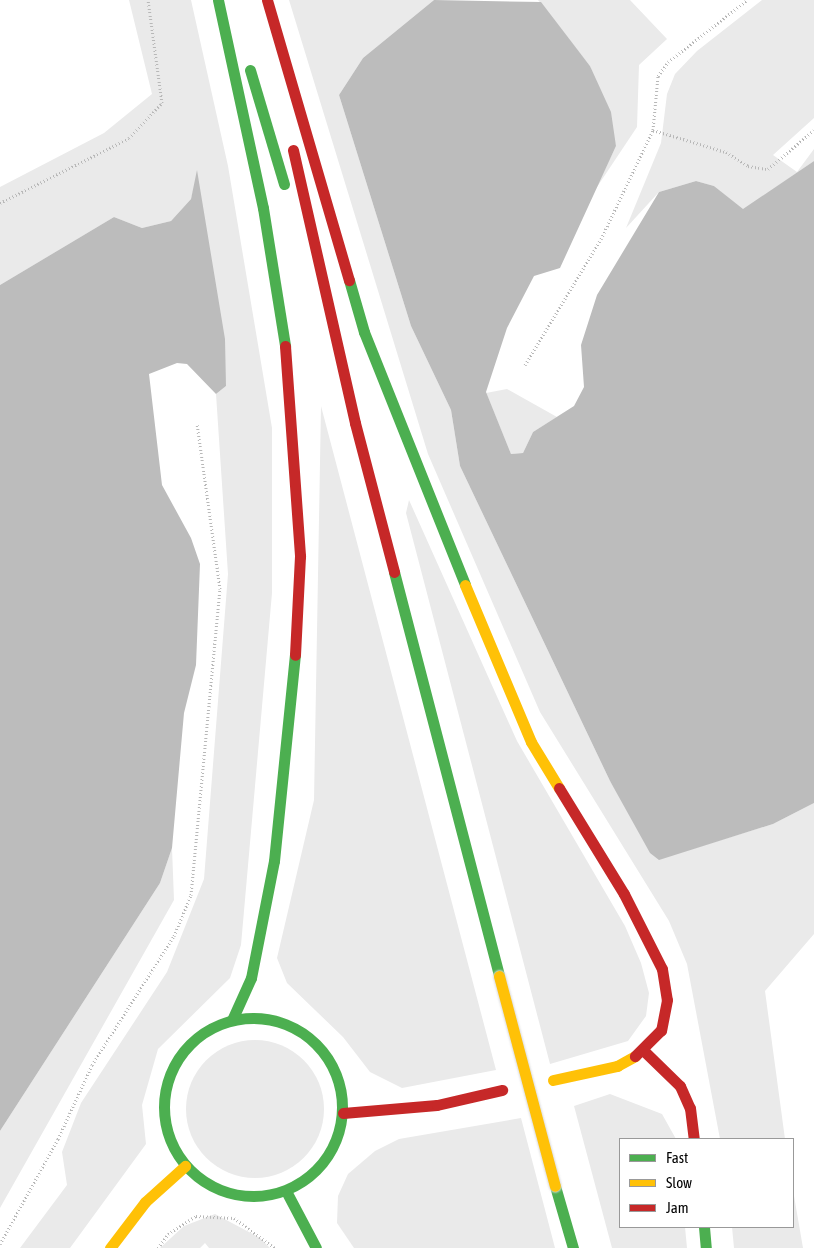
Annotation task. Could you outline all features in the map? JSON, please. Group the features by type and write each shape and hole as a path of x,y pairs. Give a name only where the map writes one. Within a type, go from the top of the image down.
{"main road":[{"path":"218,0 263,208 288,366 300,556 294,662 274,861 251,978 232,1020"},
{"path":"229,0 237,28"},
{"path":"258,0 278,86"},
{"path":"267,0 364,332 450,548 531,742 624,894 662,969 668,1000 661,1030 644,1051 617,1066 553,1080"},
{"path":"246,56 288,197"},
{"path":"289,134 356,423 499,976 573,1248"},
{"path":"296,225 356,423"},
{"path":"260,1017 288,1024 311,1038 330,1060 341,1085 343,1113 334,1146 319,1166 286,1191 259,1197 231,1194 206,1184 185,1166 171,1144 164,1119 170,1076 188,1046 208,1029 232,1020 260,1017"},
{"path":"644,1051 680,1086 690,1108 694,1138"},
{"path":"343,1113 437,1105 502,1090"},
{"path":"110,1248 145,1202 185,1166"},
{"path":"286,1191 316,1248"},
{"path":"704,1228 706,1248"}],"path":[{"path":"0,203 129,138 162,103 148,0"},
{"path":"525,365 601,239 653,130 658,76 668,62 746,0"},
{"path":"653,130 726,152 748,166 768,169 814,130"},
{"path":"0,1244 58,1139 97,1056 174,936 191,895 220,589 197,423"},
{"path":"158,1248 168,1234 196,1216 234,1218 276,1248"}],"shaded area":[{"path":"129,0 191,0 228,166 272,428 272,593 241,945 230,978 158,1049 142,1105 146,1144 70,1248 20,1248 67,1185 62,1152 81,1103 167,972 204,879 228,574 216,394 226,386 197,176 191,199 171,221 142,228 114,217 0,285 0,187 104,133 152,94"},
{"path":"289,0 434,0 363,58 339,95 411,326 451,410 460,466 610,781 659,859 773,824 814,803 814,934 765,991 785,1138 720,1138 687,964 669,921 540,712 428,454"},
{"path":"434,0 541,2 590,66 611,112 616,146 560,268 534,276 507,328 486,392 511,454 523,453 533,432 574,406 584,387 581,345 597,295 659,192 696,181 714,186 743,209 814,161 814,803 773,824 659,860 650,853 610,781 460,466 451,410 411,326 339,95 363,58"},
{"path":"538,0 630,0 667,39 639,65 637,127 595,190 616,146 590,66"},
{"path":"762,0 814,0 814,118 773,155 797,172 814,149 814,161 743,210 714,186 696,181 659,192 626,228 661,143 667,94 675,74 697,51"},
{"path":"197,170 225,339 226,386 216,394 187,364 177,363 149,374 162,485 191,538 200,564 196,665 184,713 172,848 160,883 0,1131 0,285 114,217 142,228 171,221 191,199"},
{"path":"507,389 557,417 533,432 523,453 511,454 486,393"},
{"path":"321,406 496,1070 402,1088 370,1072 343,1037 287,983 277,958 314,800"},
{"path":"409,500 517,741 625,926 641,963 649,993 646,1016 628,1041 550,1064 406,513"},
{"path":"172,848 174,900 0,1208 0,1131 160,883"},
{"path":"255,1040 281,1046 293,1052 303,1061 312,1071 318,1083 324,1109 318,1135 312,1147 303,1157 293,1166 281,1172 255,1178 229,1172 217,1166 207,1157 198,1147 192,1135 186,1109 192,1083 198,1071 207,1061 217,1052 229,1046"},
{"path":"610,1094 662,1114 675,1138 619,1138 619,1228 685,1228 687,1248 612,1248 574,1106"},
{"path":"521,1118 555,1248 354,1248 337,1223 338,1196 348,1174 375,1151 399,1139"},
{"path":"794,1196 803,1248 734,1248 732,1228 794,1228"},
{"path":"215,1214 260,1238 270,1248 209,1248 205,1243 200,1248 160,1248 184,1226"}],"traffic: fast":[{"path":"218,0 263,208 285,346"},
{"path":"250,70 284,184"},
{"path":"349,280 364,332 465,585"},
{"path":"394,572 499,976"},
{"path":"232,1020 251,978 274,861 295,655"},
{"path":"244,1018 262,1018 295,1028 310,1038 322,1050 332,1065 338,1081 342,1107 338,1133 332,1149 322,1164 310,1176 295,1186 279,1192 262,1196 244,1196 211,1186 196,1176 184,1164 174,1149 168,1133 164,1116 164,1098 174,1065 184,1050 196,1038 211,1028 227,1022 244,1018"},
{"path":"555,1186 573,1248"},
{"path":"286,1191 316,1248"},
{"path":"704,1228 706,1248"}],"traffic: slow":[{"path":"465,585 531,742 559,788"},
{"path":"499,976 555,1186"},
{"path":"553,1080 617,1066 635,1056"},
{"path":"110,1248 145,1202 185,1166"}],"traffic: jam":[{"path":"267,0 349,280"},
{"path":"293,150 355,423 394,572"},
{"path":"285,346 300,556 295,655"},
{"path":"559,788 624,894 662,969 667,1000 661,1030 635,1056"},
{"path":"644,1051 680,1086 690,1108 694,1138"},
{"path":"343,1113 437,1105 502,1090"}]}
